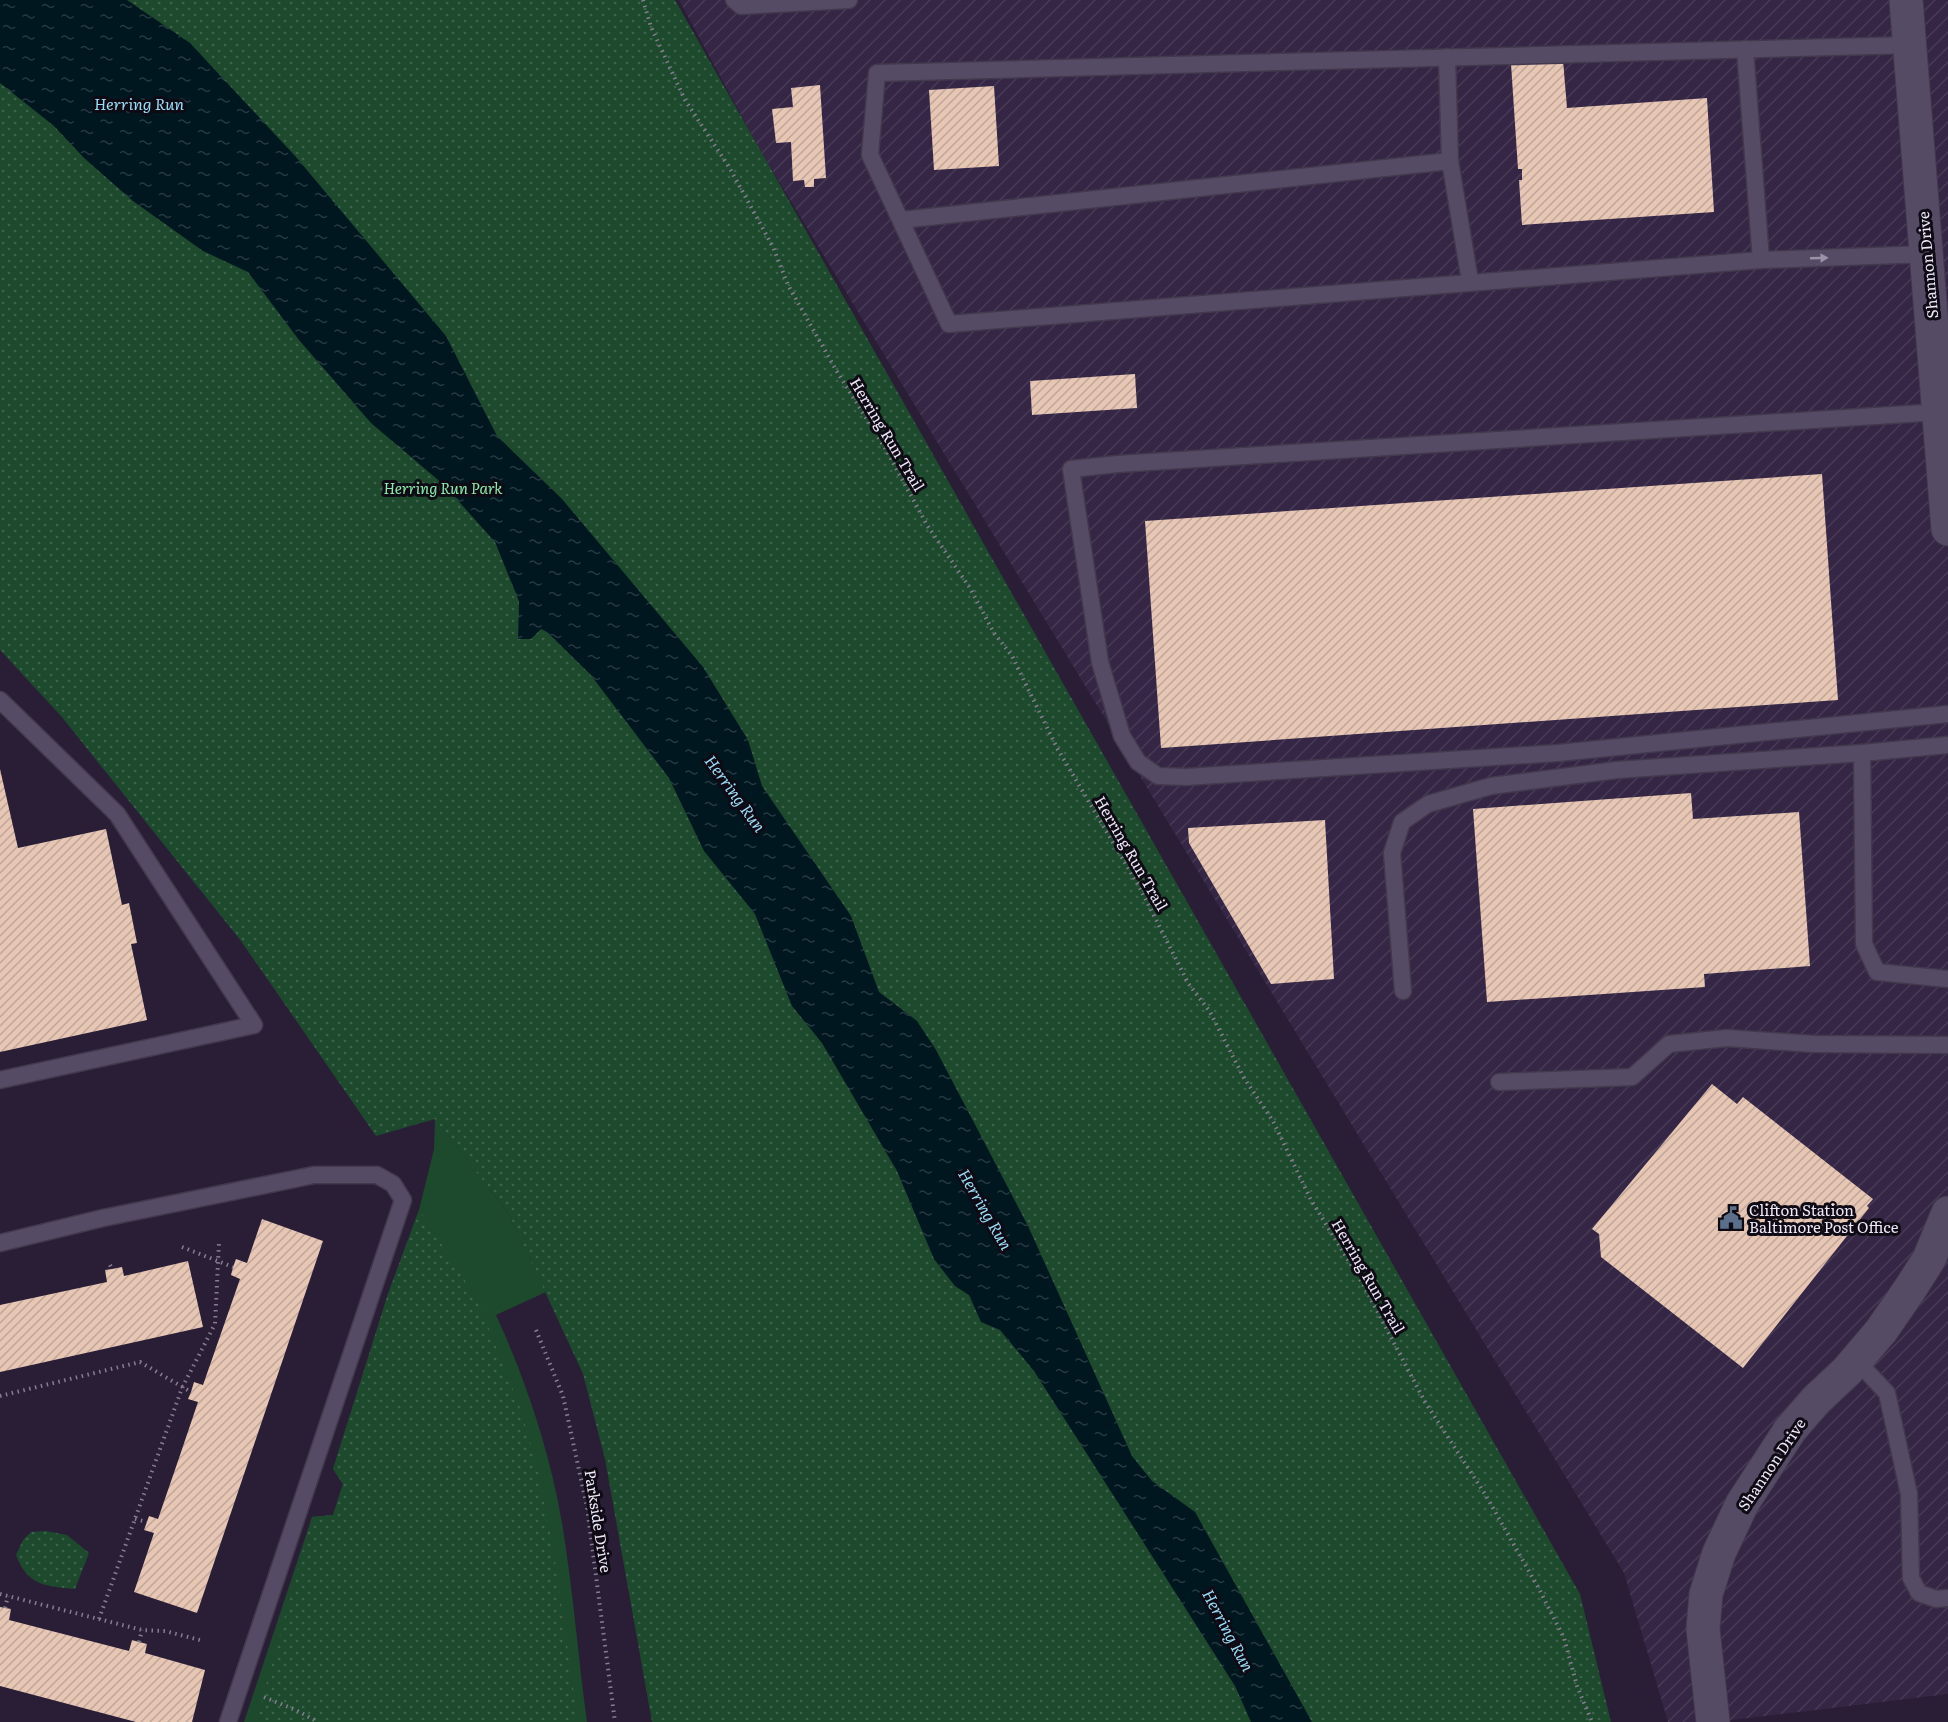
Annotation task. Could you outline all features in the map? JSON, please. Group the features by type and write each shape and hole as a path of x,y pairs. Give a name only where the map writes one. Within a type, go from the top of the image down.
{"street":[{"name":"Shannon Drive","path":"1906,0 1948,529"},
{"name":"Shannon Drive","path":"1713,1722 1703,1629 1706,1594 1719,1553 1742,1504 1790,1430 1881,1331 1929,1259 1948,1213"}],"lane":[{"path":"734,0 741,6 849,0"},
{"path":"1910,45 877,73 870,155 949,324 1470,281 1761,260 1927,254"},
{"path":"1744,49 1761,260"},
{"path":"1447,57 1450,161 1470,281"},
{"path":"901,220 1450,161"},
{"path":"1939,412 1118,464 1071,469 1100,662 1122,736 1138,762 1158,776 1186,777 1557,753 1948,714"},
{"path":"0,700 117,814 254,1024 0,1080"},
{"path":"1403,991 1392,853 1402,822 1428,804 1491,786 1605,771 1948,745"},
{"path":"1862,753 1864,944 1877,972 1948,979"},
{"path":"1499,1082 1632,1077 1669,1044 1727,1038 1814,1044 1948,1045"},
{"path":"0,1243 103,1218 314,1175 377,1175 393,1184 403,1200 228,1722"},
{"path":"1856,1360 1887,1394 1909,1494 1911,1578 1919,1593 1936,1599 1948,1598"}],"path":[{"name":"Herring Run Trail","path":"643,0 651,27 685,100 729,166 773,247 788,285 836,370 885,448 927,525 970,588 994,633 1012,656 1057,748 1140,888 1188,983 1210,1012 1244,1078 1273,1121 1311,1200 1363,1284 1425,1402 1485,1494 1538,1587 1564,1638 1577,1686 1592,1722"},
{"path":"99,1619 182,1388 215,1324 219,1243"},
{"path":"182,1247 233,1268"},
{"name":"Parkside Drive","path":"536,1330 563,1396 587,1507 615,1722"},
{"path":"0,1396 140,1362 191,1392"},
{"path":"135,1519 147,1522"},
{"path":"0,1594 142,1630 165,1630 200,1640"},
{"path":"5,1608 8,1596"},
{"path":"139,1642 142,1630"},
{"path":"239,1688 296,1710 318,1722"}],"shaded area":[{"path":"679,0 1948,0 1948,1694 1715,1722 1668,1722 1624,1573 761,152"}],"green space":[{"name":"Herring Run Park","path":"0,0 675,0 1580,1594 1611,1722 652,1722 605,1459 583,1374 509,1214 435,1119 376,1136 241,941 61,716 0,650"},
{"path":"435,1118 509,1214 546,1292 496,1315 536,1417 557,1496 587,1722 244,1722 312,1517 333,1515 343,1484 333,1469 388,1294 419,1210 434,1149"},
{"path":"419,1210 463,1277 482,1311 520,1408 537,1465 554,1553 578,1722 256,1722 312,1517 333,1515 343,1484 333,1469 388,1294"},
{"path":"46,1531 67,1535 89,1553 75,1589 46,1585 32,1579 16,1555 23,1540 31,1532"}],"water":[{"name":"Herring Run","path":"0,0 127,0 190,43 296,157 446,336 497,436 562,499 703,667 748,740 762,786 851,916 879,992 917,1021 936,1050 1028,1226 1132,1456 1152,1481 1195,1512 1312,1722 1251,1722 1235,1686 1034,1371 1000,1330 981,1322 969,1295 955,1286 934,1259 897,1171 822,1043 792,1006 755,914 704,851 669,778 590,674 547,632 541,629 531,639 518,639 519,601 495,542 444,485 371,423 299,340 248,272 203,251 133,201 84,158 54,126 0,83"}],"building":[{"path":"1563,60 1567,108 1707,98 1714,212 1522,225 1519,180 1522,180 1522,169 1518,169 1511,64"},
{"path":"820,85 826,178 814,179 814,187 805,187 804,180 793,181 791,142 776,143 772,109 793,107 791,88"},
{"path":"994,86 999,166 934,170 929,90"},
{"path":"1135,374 1137,408 1032,415 1030,381"},
{"path":"1822,474 1838,700 1161,748 1145,521"},
{"path":"0,769 18,848 106,829 122,905 129,903 137,943 131,944 147,1020 0,1052"},
{"path":"1691,793 1693,819 1799,812 1810,966 1704,974 1705,987 1487,1002 1473,809"},
{"path":"1325,820 1334,979 1271,984 1189,843 1188,828"},
{"name":"Clifton Station Baltimore Post Office","path":"1712,1084 1737,1104 1743,1097 1873,1199 1867,1206 1869,1208 1743,1368 1601,1257 1599,1234 1592,1229"},
{"path":"262,1219 323,1241 197,1613 134,1592 154,1533 144,1530 149,1516 158,1519 198,1402 188,1399 194,1382 203,1385 240,1279 231,1275 236,1259 247,1263"},
{"path":"188,1261 203,1327 0,1372 0,1305 107,1282 105,1270 122,1267 124,1276"},
{"path":"0,1607 11,1609 9,1620 129,1651 132,1640 147,1644 145,1653 205,1670 192,1722 136,1722 0,1686"}],"place":[{"name":"Clifton Station Baltimore Post Office","path":"1731,1218"}]}
